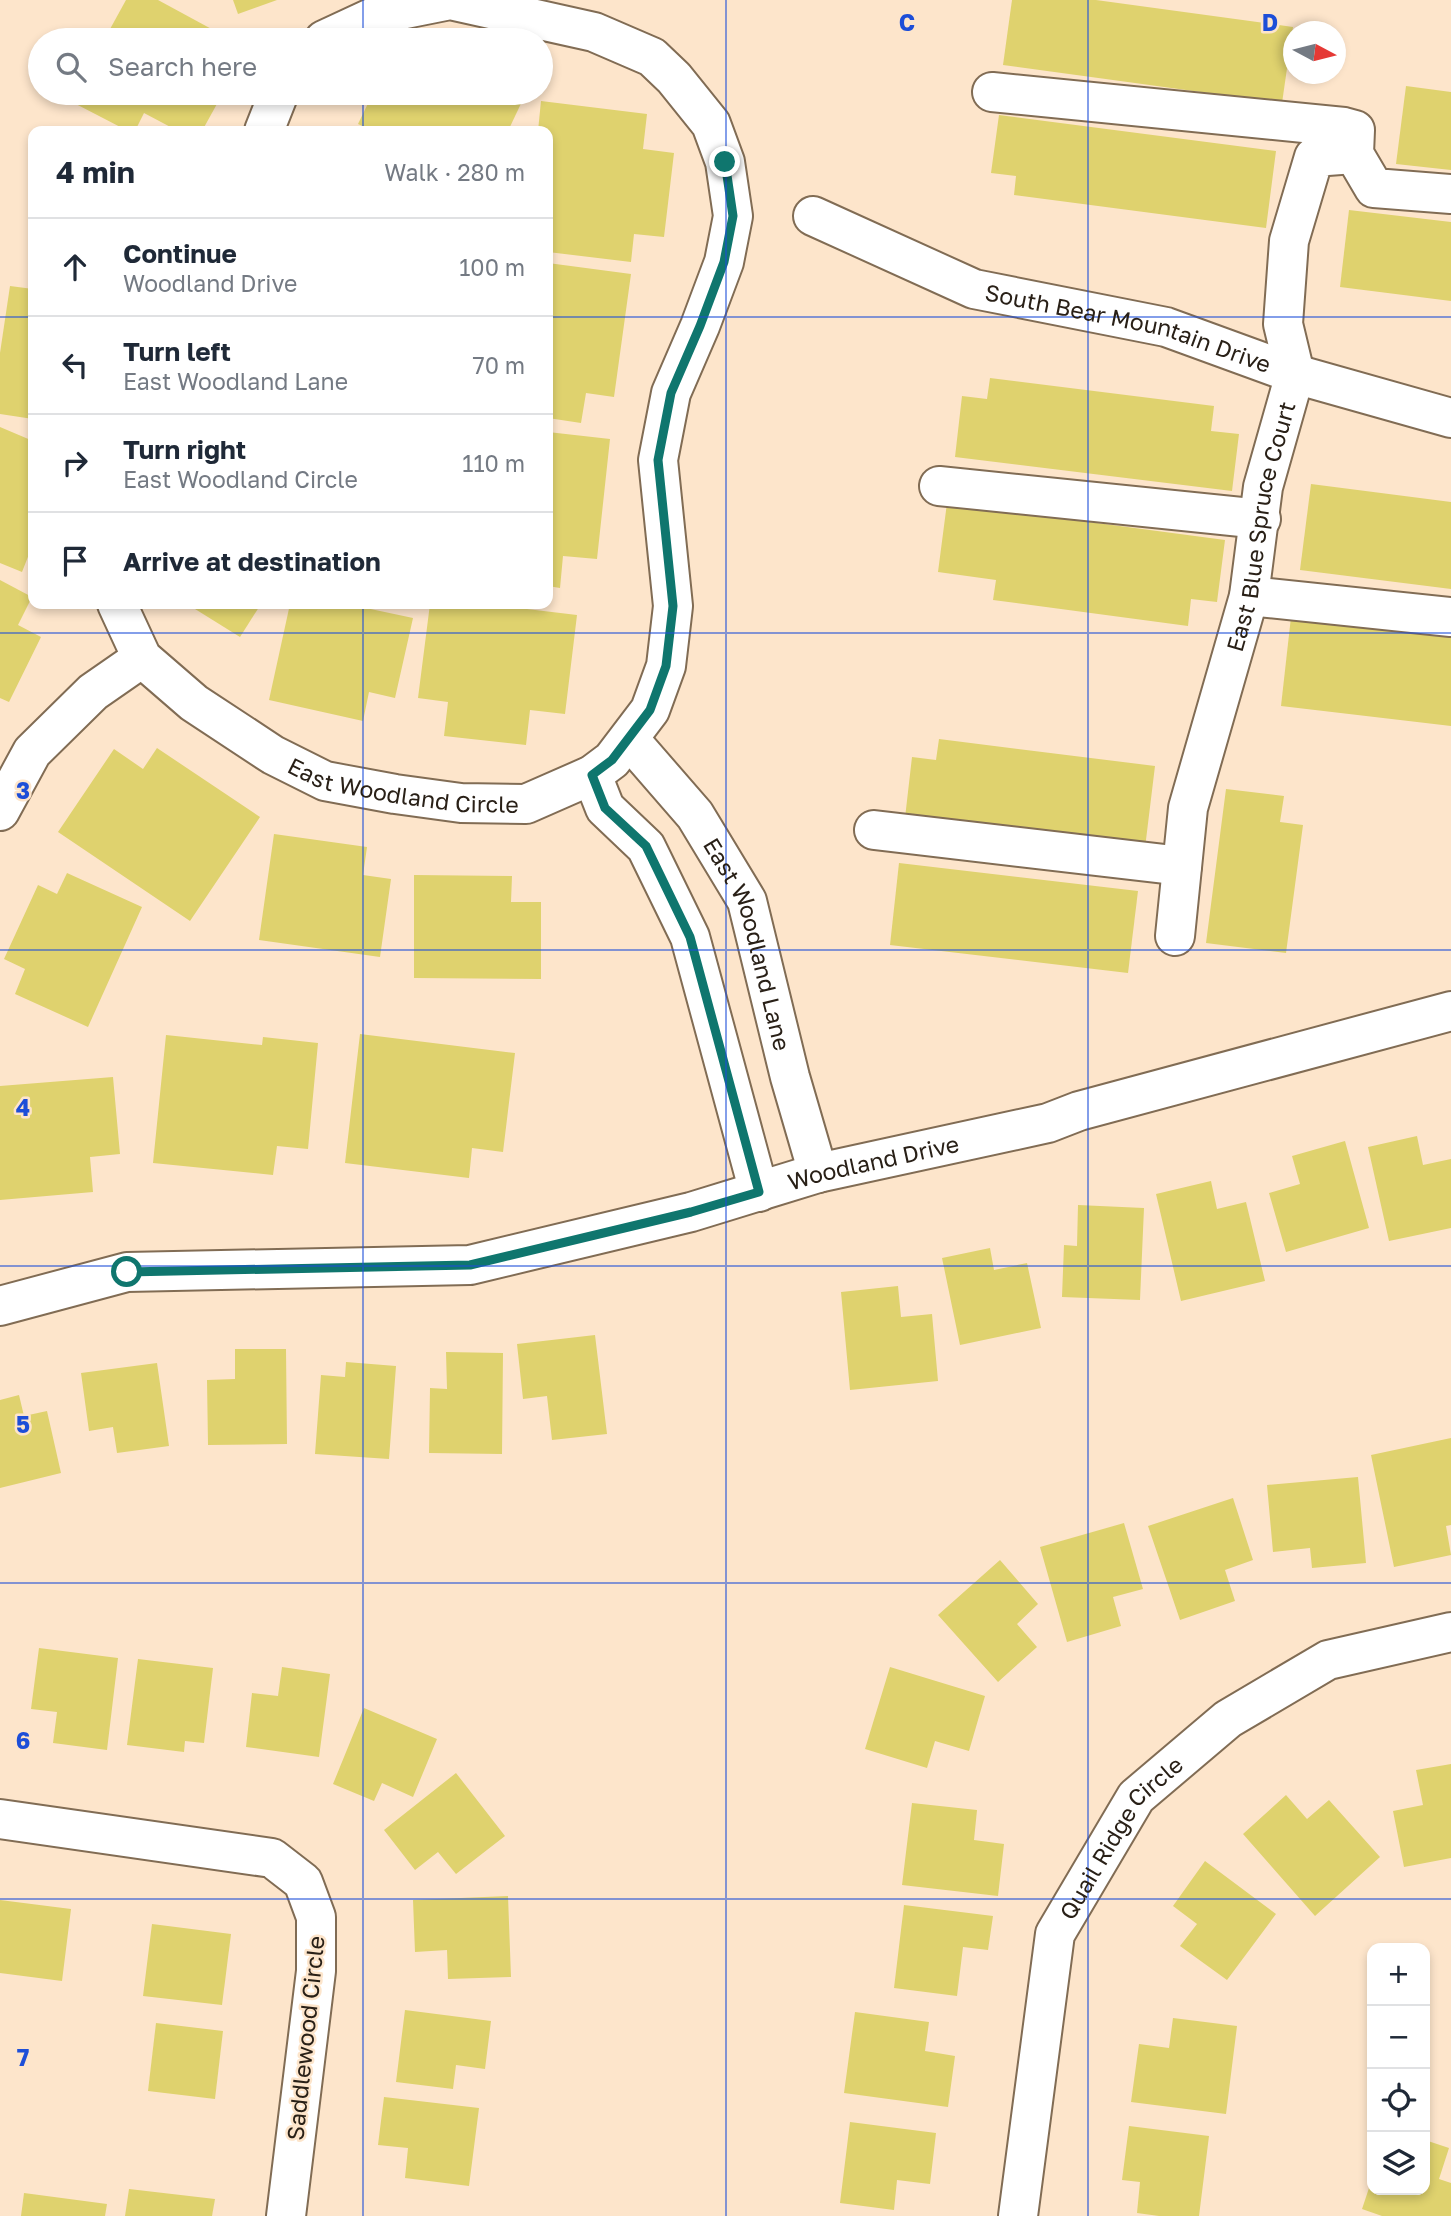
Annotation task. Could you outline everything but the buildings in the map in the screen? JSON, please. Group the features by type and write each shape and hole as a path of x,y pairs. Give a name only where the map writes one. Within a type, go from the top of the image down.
{"street":[{"name":"East Woodland Circle","path":"119,609 142,658 194,703 273,755 325,781 461,803 526,804 592,775 612,760 650,710 666,666 673,606 658,460 660,447 671,393 724,262 733,216 725,162 711,124 674,78 652,57 594,32 450,0 380,14 350,28"},
{"path":"992,92 1349,140 1374,188 1451,194"},
{"path":"266,126 274,105"},
{"name":"East Blue Spruce Court","path":"1175,936 1188,808 1249,596 1264,487 1294,374 1283,324 1289,241 1314,157 1349,140"},
{"name":"South Bear Mountain Drive","path":"813,216 974,289 1166,327 1294,374 1451,418"},
{"path":"939,486 1261,519"},
{"path":"1249,596 1451,617"},
{"path":"0,811 32,752 93,692 142,658"},
{"name":"East Woodland Lane","path":"629,740 695,814 747,901 790,1077 818,1173"},
{"path":"592,775 605,808 646,846 690,937 759,1192"},
{"path":"874,830 1182,866"},
{"name":"Woodland Drive","path":"0,1306 127,1272 470,1265 691,1212 818,1173 1048,1123 1079,1111 1451,1012"},
{"name":"Quail Ridge Circle","path":"1017,2216 1055,1934 1136,1797 1228,1719 1328,1660 1451,1632"},
{"name":"Saddlewood Circle","path":"0,1819 272,1858 303,1882 316,1917 316,1971 286,2216"}],"route":[{"path":"127,1272 470,1265 691,1212 759,1192 690,937 646,846 605,808 592,775 612,760 650,710 666,666 673,606 658,460 671,393 724,262 733,216 725,162"}]}
